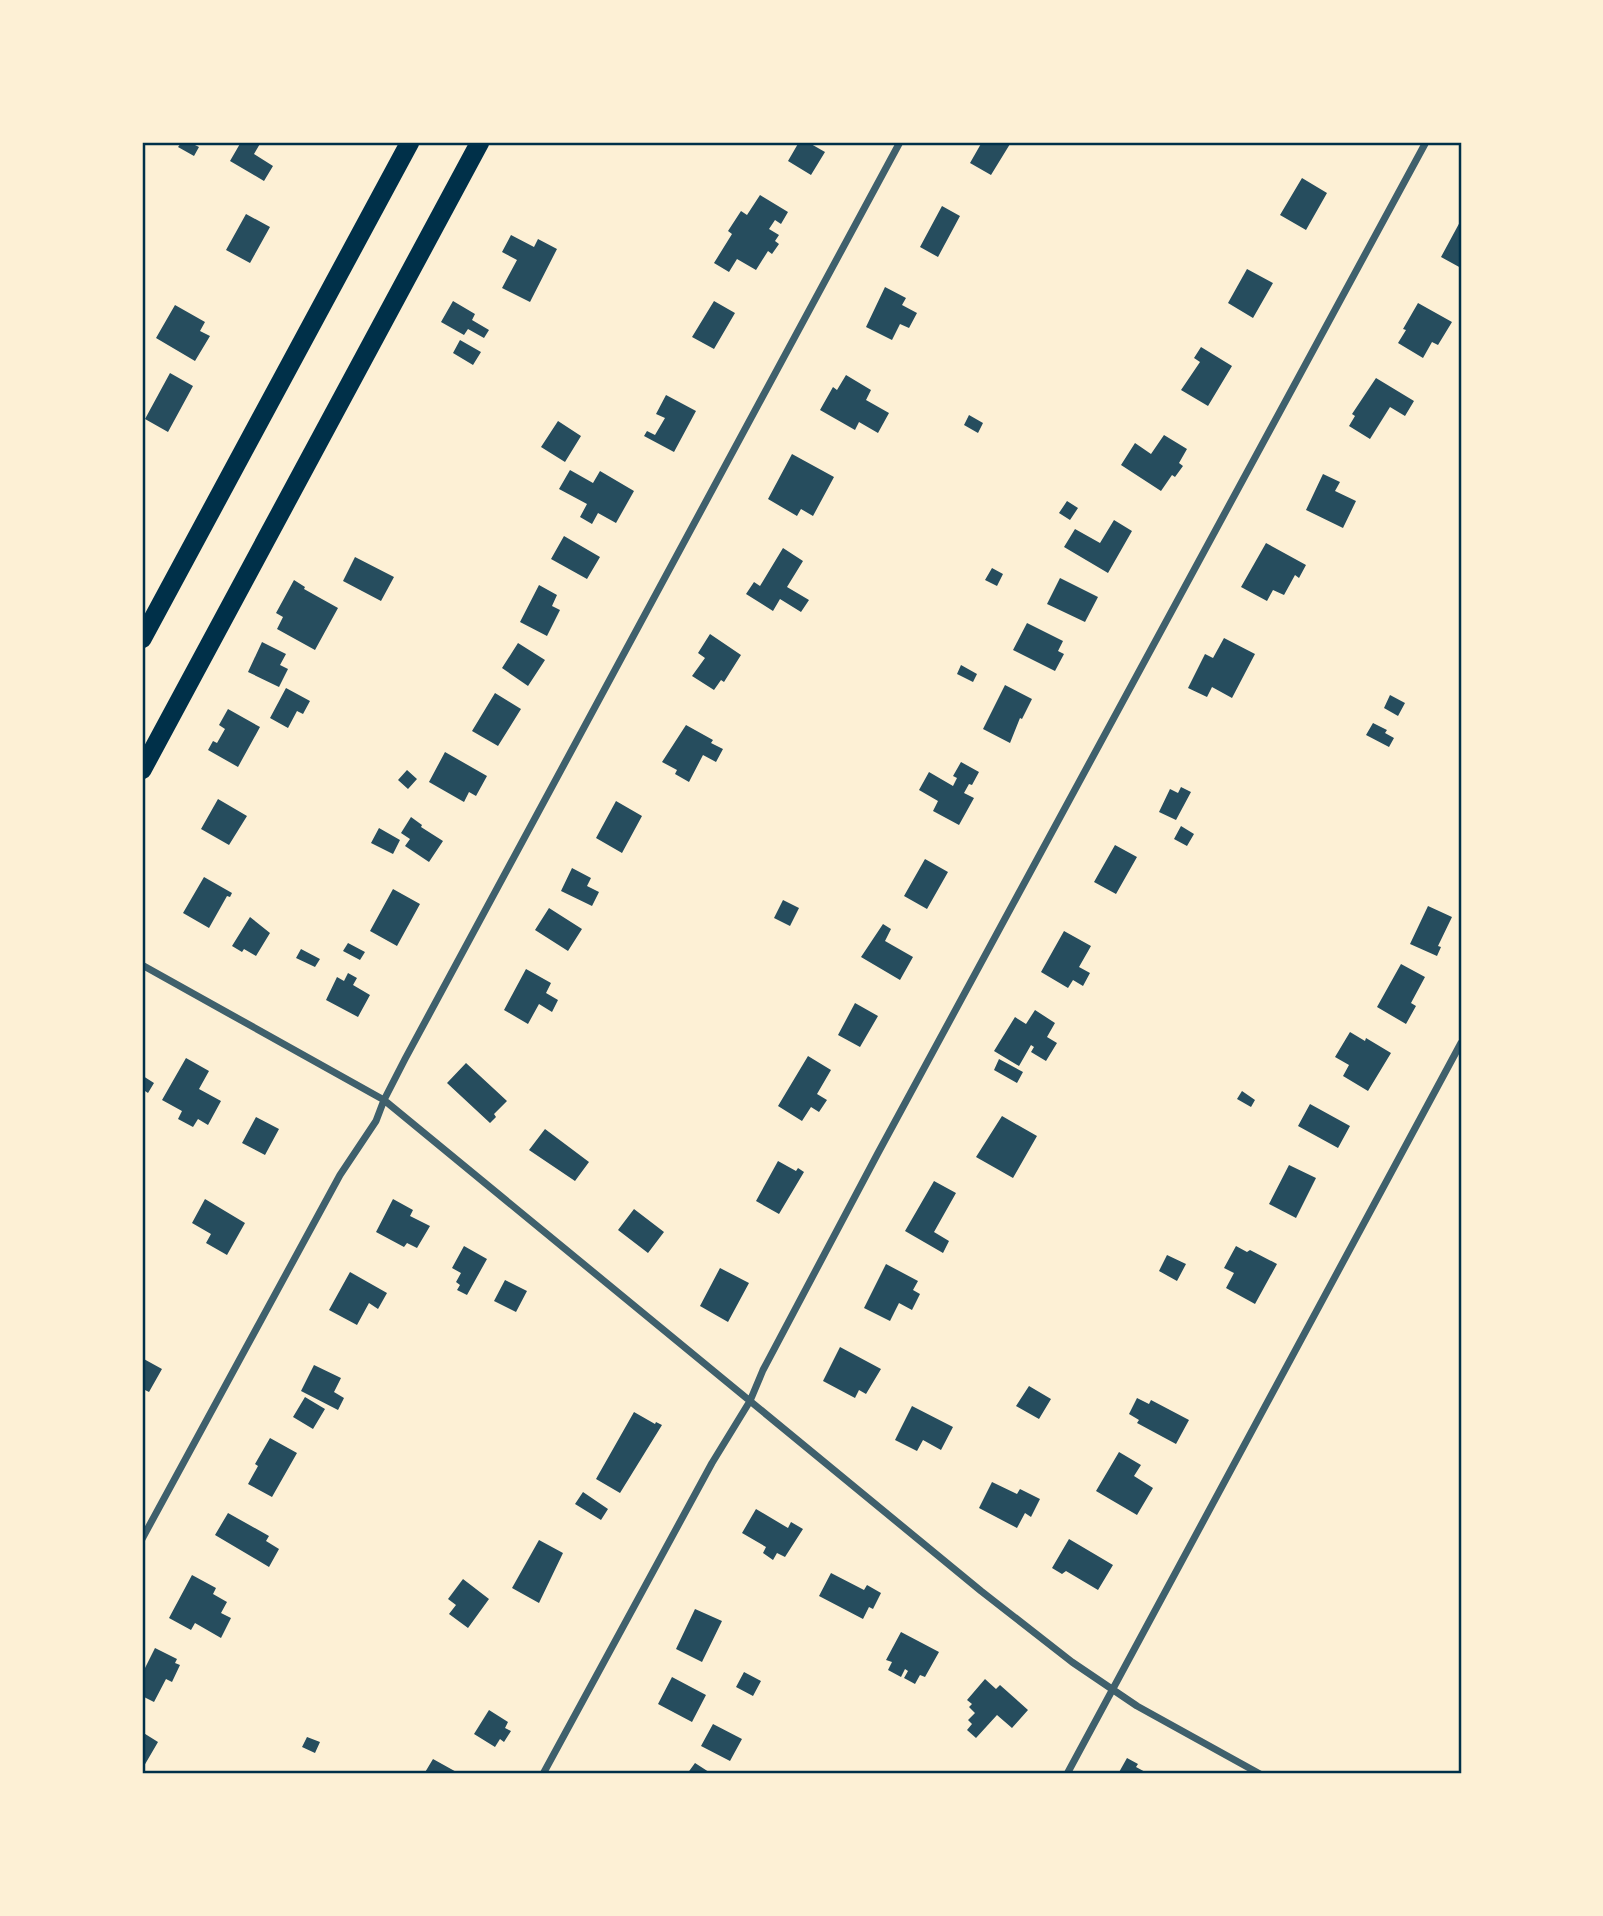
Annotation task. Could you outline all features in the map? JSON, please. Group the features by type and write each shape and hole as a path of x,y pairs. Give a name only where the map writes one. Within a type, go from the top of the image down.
{"highway":[{"path":"142,639 410,142"},
{"path":"142,770 480,142"}],"street":[{"path":"142,1539 340,1175 376,1121 384,1100 900,142"},
{"path":"543,1774 712,1463 750,1401 763,1370 878,1153 1426,142"},
{"path":"142,965 384,1100 981,1591 1072,1662 1138,1706 1260,1774"},
{"path":"1066,1774 1461,1043"}],"building":[{"path":"182,142 199,147 194,156 178,147"},
{"path":"241,142 261,142 254,154 273,166 264,181 230,161"},
{"path":"799,142 813,142 811,144 825,152 811,175 788,161"},
{"path":"982,142 1010,144 991,175 970,163"},
{"path":"1302,178 1327,193 1306,230 1280,215"},
{"path":"760,195 788,212 781,224 775,220 769,229 779,235 775,241 779,244 772,254 768,251 756,270 737,259 729,272 714,263 732,234 728,231 741,211 747,215"},
{"path":"942,206 960,216 938,257 920,247"},
{"path":"246,214 270,227 250,263 226,250"},
{"path":"1461,220 1461,268 1441,257"},
{"path":"511,235 534,247 538,239 557,249 530,302 502,288 517,260 502,252"},
{"path":"1247,269 1273,283 1253,318 1228,303"},
{"path":"885,287 906,298 902,305 917,313 909,328 900,324 892,340 866,327"},
{"path":"453,301 475,314 472,320 489,330 484,338 468,329 464,335 441,322"},
{"path":"714,301 735,313 714,349 692,337"},
{"path":"1418,303 1452,322 1438,345 1432,342 1423,358 1398,343"},
{"path":"175,305 205,322 200,331 210,336 195,361 156,338"},
{"path":"460,340 481,352 473,365 453,353"},
{"path":"1201,347 1232,366 1208,406 1181,390 1200,362 1194,358"},
{"path":"170,373 193,386 168,432 145,419"},
{"path":"846,375 871,390 866,400 889,413 878,433 859,422 855,430 820,410 833,387 837,390"},
{"path":"1376,378 1414,401 1405,416 1390,407 1370,439 1349,426 1355,416 1352,414"},
{"path":"666,395 696,411 674,452 644,436 647,431 655,435 665,418 656,414"},
{"path":"969,415 983,423 978,433 964,425"},
{"path":"558,421 581,436 565,462 541,447"},
{"path":"1164,435 1187,449 1179,463 1183,466 1175,477 1172,475 1161,491 1121,465 1135,443 1151,454"},
{"path":"792,454 834,477 813,516 801,509 797,516 768,499"},
{"path":"570,470 593,483 600,471 634,491 616,523 598,513 592,524 580,517 587,504 559,489"},
{"path":"1323,474 1340,482 1335,491 1356,501 1343,528 1306,510"},
{"path":"1067,501 1078,508 1070,520 1059,513"},
{"path":"1114,520 1132,531 1108,573 1064,547 1075,529 1100,543"},
{"path":"564,536 600,557 587,579 551,559"},
{"path":"1266,543 1306,565 1299,578 1295,575 1284,595 1273,590 1267,601 1241,587"},
{"path":"783,548 803,561 787,587 809,600 801,612 780,599 773,611 746,594 754,582 760,586"},
{"path":"355,557 394,577 381,601 343,581"},
{"path":"992,568 1003,574 997,586 985,580"},
{"path":"1060,578 1098,597 1085,622 1047,604"},
{"path":"294,580 305,587 304,589 338,608 315,650 277,629 283,617 276,613"},
{"path":"539,585 557,595 552,606 560,610 547,636 520,622"},
{"path":"1027,623 1063,641 1058,651 1064,654 1055,671 1013,650"},
{"path":"710,634 741,655 724,682 721,680 714,690 692,676 705,658 698,653"},
{"path":"1224,638 1255,654 1232,698 1212,687 1207,697 1188,688 1205,654 1213,658"},
{"path":"262,642 286,654 280,665 288,669 279,687 248,672"},
{"path":"518,643 545,660 528,686 502,668"},
{"path":"961,665 977,674 973,682 957,674"},
{"path":"1005,685 1032,699 1022,719 1020,718 1010,743 983,729"},
{"path":"286,688 310,701 303,714 297,711 288,728 270,718"},
{"path":"495,693 521,709 498,746 472,731"},
{"path":"1390,695 1405,703 1398,716 1384,708"},
{"path":"228,709 260,727 238,767 208,750 213,741 217,743 225,729 219,725"},
{"path":"1373,723 1387,730 1385,733 1394,738 1389,747 1366,735"},
{"path":"686,725 713,740 711,743 723,749 716,762 703,755 689,782 675,774 677,770 662,762"},
{"path":"445,752 487,776 476,796 469,792 464,802 429,782"},
{"path":"961,762 979,772 964,793 974,798 959,825 933,811 938,801 919,790 929,772 953,786 957,778 953,776"},
{"path":"407,770 417,779 408,789 398,780"},
{"path":"1181,787 1191,792 1176,820 1159,812 1170,789 1178,793"},
{"path":"218,799 247,816 229,845 201,829"},
{"path":"616,801 642,816 622,853 596,838"},
{"path":"411,817 443,841 429,862 405,846 410,839 401,833"},
{"path":"1181,826 1194,834 1187,846 1174,839"},
{"path":"379,828 400,840 393,854 371,843"},
{"path":"1115,845 1137,857 1116,894 1094,882"},
{"path":"925,859 948,872 927,909 904,896"},
{"path":"572,868 591,878 587,886 599,892 592,906 561,891"},
{"path":"204,877 232,893 230,897 227,896 209,928 183,913"},
{"path":"393,889 420,904 397,946 370,931"},
{"path":"783,900 799,908 790,926 774,918"},
{"path":"1428,906 1452,917 1438,946 1441,947 1437,956 1410,944"},
{"path":"549,908 582,929 568,951 535,930"},
{"path":"250,917 270,933 256,956 232,946"},
{"path":"883,924 891,929 885,941 913,957 900,980 861,957"},
{"path":"1064,931 1091,946 1079,967 1090,973 1083,986 1073,980 1068,988 1041,972"},
{"path":"348,943 365,952 360,960 343,951"},
{"path":"301,949 320,959 315,967 296,958"},
{"path":"1401,964 1425,977 1411,1003 1416,1006 1406,1024 1377,1007"},
{"path":"526,969 551,983 546,993 558,1000 552,1012 539,1004 528,1024 504,1010"},
{"path":"348,973 357,978 353,985 370,995 358,1017 326,1000 337,977 344,981"},
{"path":"855,1003 878,1016 860,1047 838,1035"},
{"path":"1035,1010 1055,1023 1047,1037 1057,1043 1046,1061 1031,1052 1034,1047 1031,1045 1019,1066 994,1051 1015,1017 1026,1024"},
{"path":"1350,1032 1391,1053 1368,1091 1343,1076 1349,1065 1335,1057"},
{"path":"808,1056 831,1070 817,1094 827,1100 819,1112 811,1107 802,1121 778,1106"},
{"path":"186,1058 209,1071 199,1089 221,1101 208,1125 198,1119 193,1127 178,1119 182,1111 162,1100"},
{"path":"999,1059 1023,1072 1017,1083 994,1070"},
{"path":"466,1063 507,1101 494,1114 496,1117 490,1123 447,1083"},
{"path":"143,1076 154,1083 148,1093 142,1089"},
{"path":"1242,1091 1255,1100 1251,1107 1237,1099"},
{"path":"1310,1104 1350,1126 1338,1148 1298,1126"},
{"path":"1002,1116 1037,1136 1013,1178 976,1157"},
{"path":"256,1117 279,1129 265,1155 242,1143"},
{"path":"545,1129 589,1162 575,1181 529,1150"},
{"path":"778,1161 796,1171 798,1168 804,1172 779,1214 756,1201"},
{"path":"1289,1165 1316,1178 1296,1218 1269,1204"},
{"path":"934,1181 956,1193 934,1232 949,1241 943,1253 905,1231"},
{"path":"205,1199 245,1223 227,1255 206,1243 211,1234 192,1223"},
{"path":"393,1199 413,1210 410,1216 430,1226 417,1248 407,1243 404,1247 376,1232"},
{"path":"634,1209 664,1232 648,1253 618,1230"},
{"path":"464,1246 487,1259 467,1295 457,1290 460,1285 456,1282 461,1273 452,1268"},
{"path":"1236,1246 1277,1264 1255,1304 1226,1288 1234,1273 1224,1268"},
{"path":"1167,1255 1186,1264 1177,1281 1159,1271"},
{"path":"886,1264 918,1281 913,1290 920,1294 912,1310 899,1303 890,1321 864,1308"},
{"path":"720,1268 749,1283 728,1322 700,1306"},
{"path":"350,1272 387,1293 378,1309 369,1303 357,1325 329,1310"},
{"path":"505,1280 527,1291 516,1312 494,1301"},
{"path":"840,1347 881,1369 866,1394 859,1390 855,1398 823,1381"},
{"path":"142,1358 162,1369 149,1392 145,1390 142,1396"},
{"path":"314,1365 341,1378 334,1392 344,1398 338,1410 301,1391"},
{"path":"1029,1386 1051,1399 1039,1419 1016,1406"},
{"path":"305,1397 325,1409 313,1429 293,1417"},
{"path":"1137,1398 1149,1404 1151,1400 1189,1420 1176,1444 1137,1423 1139,1420 1129,1414"},
{"path":"912,1406 953,1427 941,1450 923,1440 917,1451 895,1440"},
{"path":"634,1412 662,1425 620,1493 596,1479"},
{"path":"270,1438 297,1453 272,1497 248,1484 258,1466 255,1464"},
{"path":"1119,1452 1141,1465 1134,1476 1153,1488 1137,1515 1096,1491"},
{"path":"992,1482 1017,1494 1020,1489 1040,1499 1031,1517 1025,1513 1017,1528 979,1508"},
{"path":"583,1492 608,1509 601,1520 575,1504"},
{"path":"756,1509 788,1528 791,1522 803,1529 785,1557 777,1553 773,1560 763,1553 766,1547 742,1533"},
{"path":"228,1513 269,1536 266,1541 279,1549 269,1567 215,1535"},
{"path":"1069,1539 1113,1565 1098,1590 1066,1571 1062,1574 1052,1568"},
{"path":"539,1540 563,1553 539,1603 512,1588"},
{"path":"831,1573 864,1590 867,1585 881,1593 873,1609 869,1607 863,1619 819,1596"},
{"path":"192,1575 216,1588 213,1594 227,1602 221,1613 231,1618 221,1638 195,1623 191,1630 169,1618"},
{"path":"463,1579 489,1599 468,1628 449,1614 456,1605 448,1599"},
{"path":"695,1609 722,1621 702,1662 676,1649"},
{"path":"901,1632 939,1652 925,1677 920,1675 915,1684 904,1678 908,1671 905,1669 901,1677 888,1670 892,1662 886,1660"},
{"path":"155,1648 177,1659 175,1663 180,1665 172,1682 166,1679 154,1702 142,1696 142,1674"},
{"path":"744,1672 761,1681 753,1696 736,1687"},
{"path":"672,1677 706,1695 692,1722 658,1704"},
{"path":"985,1679 996,1689 1000,1685 1028,1710 1012,1728 997,1715 976,1738 967,1730 972,1724 968,1720 975,1713 969,1707 972,1704 967,1700"},
{"path":"489,1710 508,1722 505,1728 511,1731 504,1742 500,1739 495,1747 474,1734"},
{"path":"713,1724 742,1739 730,1761 701,1746"},
{"path":"142,1732 158,1742 144,1766 142,1765"},
{"path":"307,1737 320,1742 315,1753 302,1747"},
{"path":"1127,1758 1138,1764 1136,1767 1149,1774 1118,1774"},
{"path":"433,1759 460,1774 424,1774"},
{"path":"695,1763 712,1774 687,1774"}]}
